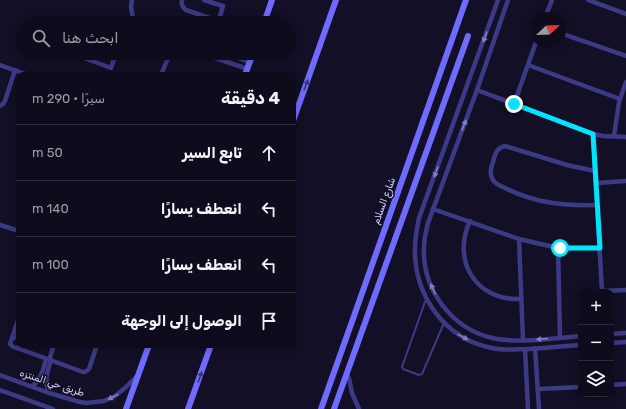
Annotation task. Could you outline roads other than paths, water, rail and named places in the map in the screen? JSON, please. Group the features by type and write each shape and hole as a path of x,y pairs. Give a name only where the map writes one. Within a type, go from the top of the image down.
{"main road":[{"path":"266,16 272,0"},
{"path":"296,113 336,0"},
{"name":"شارع السلام","path":"321,409 466,0"},
{"path":"334,409 468,36"},
{"path":"246,72 250,62"},
{"path":"126,409 148,348"},
{"path":"188,409 210,348"}],"street":[{"path":"132,0 131,7 132,16"},
{"path":"182,0 183,8 202,16"},
{"path":"204,0 223,6 220,16"},
{"path":"498,0 420,218 416,233 415,263 426,298 438,317 449,328 463,337 477,344 509,350 578,345"},
{"path":"508,0 477,90 433,209 425,234 424,261 431,287 446,310 467,327 479,333 498,339 523,340 578,336"},
{"path":"547,12 552,0"},
{"path":"588,0 626,14"},
{"path":"495,8 504,11"},
{"path":"566,35 626,56"},
{"path":"514,104 534,48"},
{"path":"90,60 111,68 114,60"},
{"path":"162,72 167,60"},
{"path":"220,60 246,72"},
{"path":"244,60 250,62"},
{"path":"0,65 20,72"},
{"path":"528,65 620,99"},
{"path":"0,106 5,101 15,70"},
{"path":"614,136 620,99 626,82"},
{"path":"477,90 593,134 626,137"},
{"path":"593,134 602,289"},
{"path":"596,171 567,165 505,146 501,147 496,152 490,173 495,183 514,193 534,200 576,206 597,204"},
{"path":"440,159 450,163"},
{"path":"596,183 626,180"},
{"path":"433,209 519,239 558,248 600,248"},
{"path":"470,221 464,237 463,249 465,261 472,276 483,288 493,295 505,299 521,299"},
{"path":"0,224 16,230"},
{"path":"519,239 523,340"},
{"path":"558,248 560,338"},
{"path":"614,290 626,290"},
{"path":"16,326 10,344 14,348 16,348"},
{"path":"614,334 626,333"},
{"path":"11,341 12,338 16,337"},
{"path":"614,343 626,342"},
{"path":"21,348 83,372 89,369 96,348"},
{"path":"32,386 41,377 53,348"},
{"path":"535,348 539,409"},
{"path":"525,349 528,409"},
{"path":"49,360 46,379 46,386 49,393"},
{"path":"346,374 349,378 352,393 359,409"},
{"name":"طريق حي المنتزه","path":"0,375 49,393 80,402 92,403 104,401 120,393 138,375"},
{"path":"614,385 626,384"},
{"path":"538,389 578,387"},
{"path":"0,390 53,409"},
{"path":"80,402 81,408"}],"lane":[{"path":"426,298 402,369 419,375 422,374 444,323"}]}
